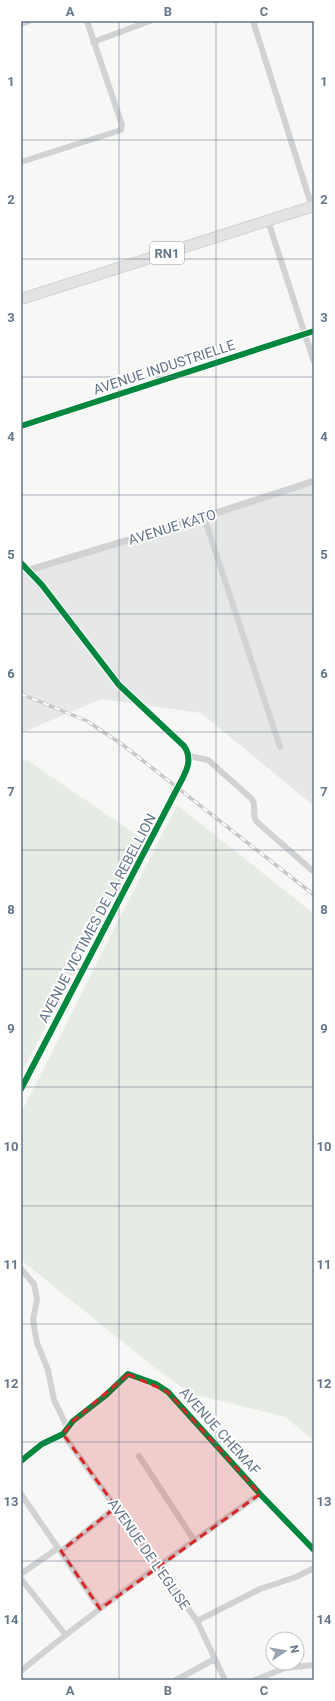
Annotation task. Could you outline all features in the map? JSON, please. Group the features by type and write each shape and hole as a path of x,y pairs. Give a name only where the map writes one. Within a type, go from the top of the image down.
{"highway":[{"name":"RN1","path":"21,299 313,207"}],"street":[{"path":"21,162 120,131 122,125 87,21"},
{"path":"93,42 150,21"},
{"path":"253,21 313,207"},
{"path":"268,221 314,362"},
{"name":"AVENUE INDUSTRIELLE","path":"21,426 314,331"},
{"name":"AVENUE KATO","path":"29,570 204,518 314,481"},
{"path":"204,518 280,747"},
{"path":"21,563 29,570 62,610 119,685 180,742 188,756 208,760 252,799 255,806 254,818 257,822 314,872"},
{"name":"AVENUE VICTIMES DE LA REBELLION","path":"21,1089 178,787 188,766 188,756"},
{"path":"21,1269 32,1279 36,1289 37,1298 34,1320 37,1343 48,1370 54,1400 67,1427"},
{"name":"AVENUE CHEMAF","path":"63,1434 67,1427 105,1396 128,1374 156,1384 168,1392 260,1494 314,1550"},
{"path":"21,1461 42,1444 63,1434"},
{"name":"AVENUE DE L'EGLISE","path":"63,1434 159,1565 197,1620 225,1680"},
{"path":"139,1456 194,1540"},
{"path":"21,1494 100,1609"},
{"path":"21,1671 65,1634 159,1565 260,1494"},
{"path":"21,1574 60,1550 116,1507"},
{"path":"197,1620 260,1589 296,1577 314,1568"},
{"path":"21,1578 65,1634"},
{"path":"176,1680 215,1659"},
{"path":"255,1680 285,1668 314,1666"}],"highlighted area":[{"path":"128,1374 168,1392 260,1494 100,1609 61,1551 116,1507 63,1434 73,1421"}],"shaded area":[{"path":"314,483 314,806 201,713 101,699 21,733 21,573"},
{"path":"27,760 144,840 21,1074 21,762"},
{"path":"177,805 314,914 314,1441 285,1417 192,1394 160,1372 21,1260 21,1113"}],"railway":[{"path":"21,694 87,721 123,745 314,895"}],"cycle path":[{"path":"21,426 314,331"},
{"path":"21,563 42,585 119,685 184,746 188,756 187,767 183,777 21,1089"},
{"path":"21,1461 42,1444 63,1434 73,1421 105,1396 128,1374 156,1384 168,1392 260,1494 314,1550"}]}
